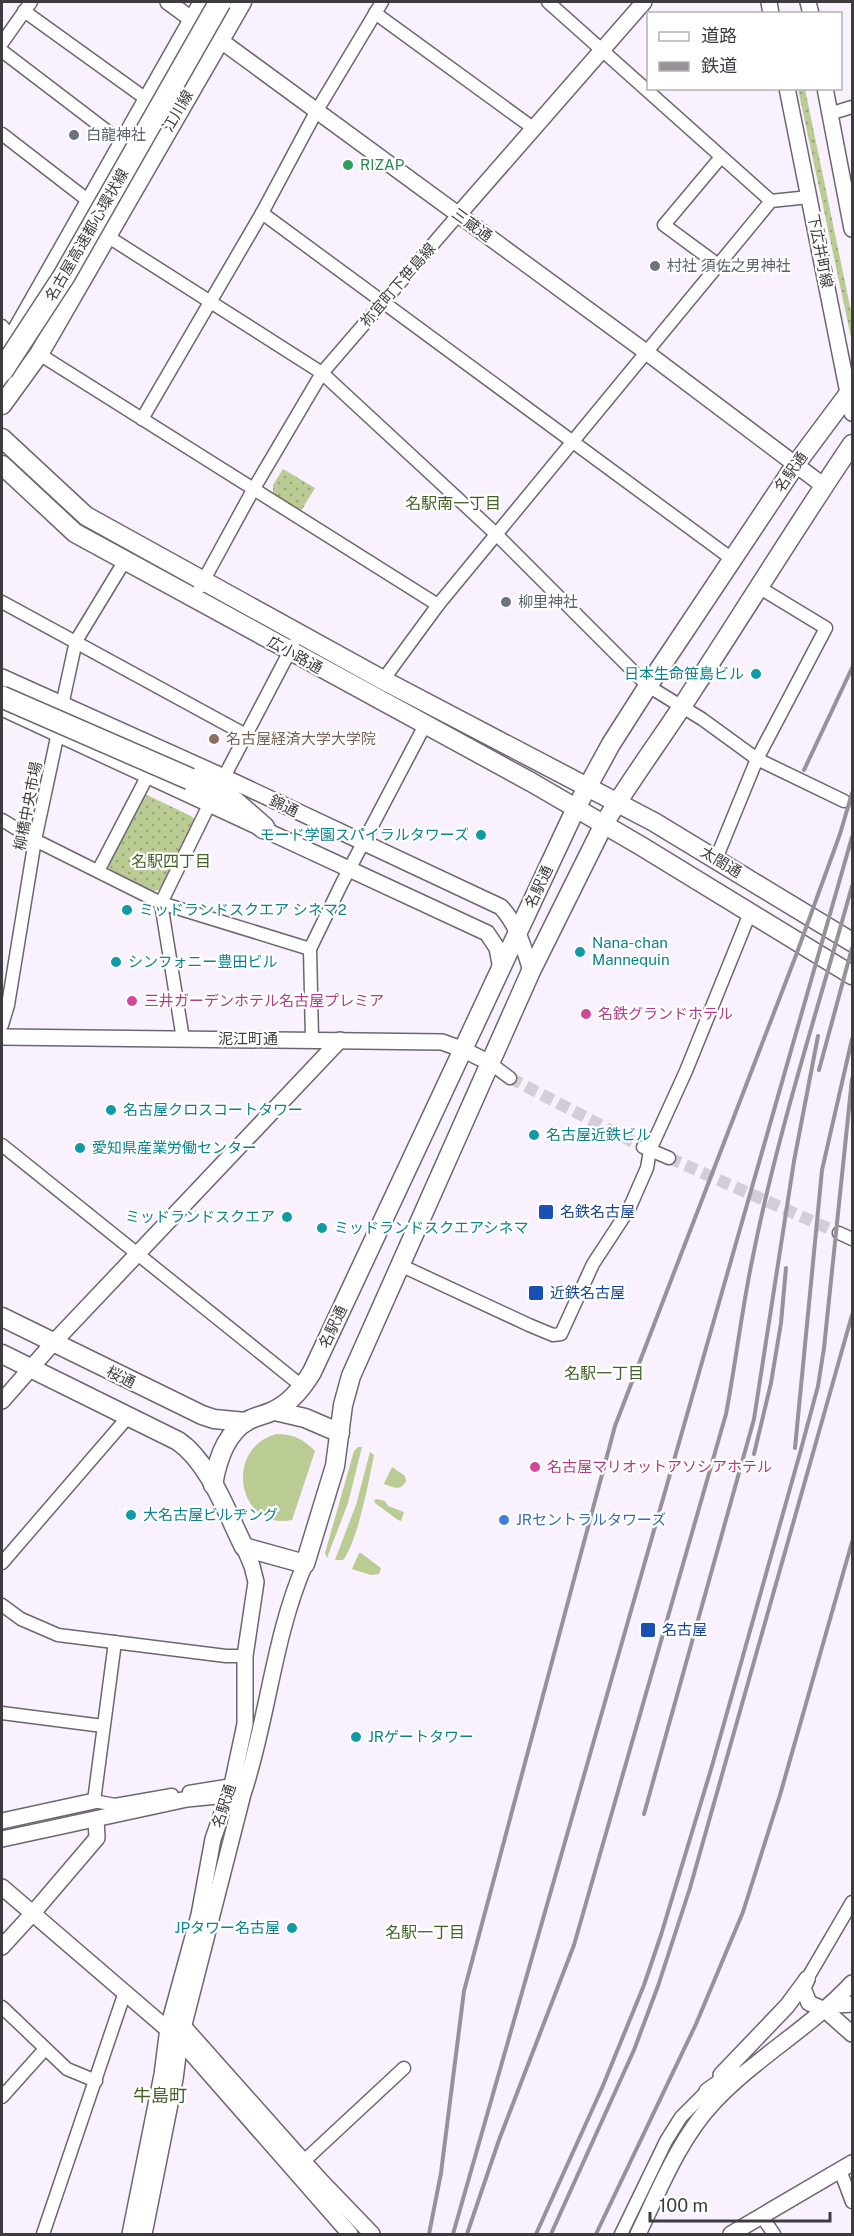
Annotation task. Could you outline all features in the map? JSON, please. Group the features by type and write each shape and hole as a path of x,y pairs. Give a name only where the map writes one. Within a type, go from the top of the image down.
{"highway":[{"name":"名古屋高速都心環状線","path":"2,371 8,341 64,276 220,2"},
{"path":"2,697 225,794 264,828"}],"main road":[{"name":"江川線","path":"8,341 149,101 203,2"},
{"name":"江川線","path":"2,405 39,354 242,2"},
{"name":"名駅通","path":"244,1547 213,1485 222,1451 246,1422 275,1411 303,1387 312,1372 587,786 648,686 732,559 796,464 850,392"},
{"name":"広小路通","path":"2,438 86,516 383,680 587,786"},
{"name":"名駅通","path":"305,1564 335,1466 347,1389 531,971 617,802 682,707 852,444"},
{"name":"広小路通","path":"2,465 75,533 604,824"},
{"name":"太閤通","path":"587,786 716,859 852,942"},
{"name":"太閤通","path":"604,824 852,975"},
{"name":"桜通","path":"2,1317 201,1415 214,1419 246,1422"},
{"path":"2,1354 178,1441 188,1448 213,1485"},
{"path":"275,1411 304,1418 340,1432"},
{"path":"244,1547 305,1564"}],"street":[{"name":"三蔵通","path":"168,2 646,352 824,486"},
{"path":"142,419 262,213 316,111 382,2"},
{"path":"548,2 771,201"},
{"name":"祢宜町下笹島線","path":"194,599 322,373 644,2"},
{"path":"2,43 28,6 149,101"},
{"path":"375,13 533,128"},
{"path":"2,51 124,144"},
{"name":"下広井町線","path":"787,90 850,392 852,413"},
{"path":"825,90 852,229"},
{"path":"829,114 852,107"},
{"path":"2,134 90,202"},
{"path":"717,264 664,225 722,157"},
{"path":"383,680 438,605 771,201 809,197"},
{"path":"262,213 732,559"},
{"path":"106,236 322,373 496,534 648,686 757,759 844,801"},
{"path":"39,354 438,605"},
{"name":"柳橋中央市場","path":"2,1025 76,641 124,561"},
{"path":"716,859 757,759 826,628 759,588"},
{"path":"2,602 246,735"},
{"path":"224,777 299,634"},
{"name":"錦通","path":"2,677 224,777 501,908 511,918 518,931 531,971"},
{"name":"錦通","path":"2,708 487,933 497,948 501,969"},
{"path":"312,1039 310,949 425,725"},
{"path":"98,871 148,775"},
{"path":"183,1039 161,903 210,803"},
{"path":"2,820 36,840 161,903 310,949"},
{"path":"400,1265 529,1325 553,1335 561,1334 593,1264 629,1209 647,1168 647,1148 686,1071 750,913"},
{"name":"泥江町通","path":"2,1037 442,1042 490,1063"},
{"path":"2,1401 53,1343 340,1040"},
{"path":"490,1063 510,1078"},
{"path":"2,1145 303,1387"},
{"path":"647,1148 669,1158"},
{"path":"839,1233 852,1239"},
{"path":"2,1563 128,1417"},
{"name":"名駅通","path":"130,2235 162,2075 234,1791 245,1724 245,1656 256,1582 244,1547"},
{"name":"名駅通","path":"234,1791 250,1770 280,1636 305,1564"},
{"path":"2,1605 21,1619 58,1635 226,1656 245,1656"},
{"path":"94,1801 115,1642"},
{"path":"2,1713 103,1726"},
{"path":"2,1821 94,1801 115,1805 234,1791"},
{"path":"2,1839 234,1791"},
{"path":"2,1947 97,1838 96,1819"},
{"path":"2,1887 149,2012 175,2029 304,2161 372,2235"},
{"path":"852,1902 802,1988 805,1996 815,2007 825,2010 852,2034"},
{"path":"621,2235 666,2141 681,2117 787,2006 807,1979"},
{"path":"638,2235 684,2143 712,2104 749,2070 825,2010 852,1985"},
{"path":"43,2235 126,1992"},
{"path":"707,2091 797,2028 808,2015 837,2005 852,2004"},
{"path":"2,2007 67,2069 96,2081"},
{"path":"175,2029 350,2235"},
{"name":"名駅通","path":"144,2235 175,2079 175,2029"},
{"path":"2,2097 45,2049"},
{"path":"304,2161 404,2068"},
{"path":"730,2235 846,2167 852,2202"},
{"path":"762,2217 774,2235"}],"green space":[{"path":"798,90 805,90 852,316 852,342"},
{"path":"283,469 315,488 301,511 273,494 273,485"},
{"path":"147,795 195,820 160,890 153,891 110,869 108,864 142,796"},
{"path":"276,1434 297,1438 315,1451 292,1520 274,1520 260,1513 249,1502 244,1487 243,1471 248,1456 259,1443"},
{"path":"362,1447 348,1503 327,1558 325,1553 354,1451"},
{"path":"370,1452 374,1455 358,1525 343,1560 335,1560 356,1505"},
{"path":"392,1467 405,1476 406,1481 399,1488 384,1484"},
{"path":"377,1499 404,1512 401,1521 375,1503 374,1500"},
{"path":"359,1553 381,1568 379,1574 371,1575 352,1569"}],"tunnel":[{"path":"844,801 852,806"},
{"path":"510,1078 643,1147"},
{"path":"669,1158 839,1233"}],"railway":[{"path":"804,770 852,668"},
{"path":"429,2234 441,2173 464,1991 615,1426 795,958 840,834 852,793"},
{"path":"453,2234 852,837"},
{"path":"467,2234 499,2140 574,1945 726,1414 749,1276 763,1209 786,1116 852,886"},
{"path":"819,1070 852,948"},
{"path":"644,1814 754,1419 794,1161 818,1036"},
{"path":"795,1448 822,1170 852,1039"},
{"path":"536,2234 602,2088 644,1985 661,1935 712,1766 800,1453 818,1386 824,1348 852,1079"},
{"path":"754,1454 771,1383 781,1323 786,1268"},
{"path":"551,2234 634,2050 658,1986 690,1888 852,1315"},
{"path":"596,2234 696,2024 743,1912 780,1795 852,1542"}],"place":[{"name":"白龍神社","path":"74,135"},
{"name":"RIZAP","path":"348,165"},
{"name":"村社 須佐之男神社","path":"655,266"},
{"name":"柳里神社","path":"506,602"},
{"name":"日本生命笹島ビル","path":"756,674"},
{"name":"名古屋経済大学大学院","path":"214,739"},
{"name":"モード学園スパイラルタワーズ","path":"481,835"},
{"name":"ミッドランドスクエア シネマ2","path":"127,910"},
{"name":"Nana-chan Mannequin","path":"580,952"},
{"name":"シンフォニー豊田ビル","path":"116,962"},
{"name":"三井ガーデンホテル名古屋プレミア","path":"132,1001"},
{"name":"名鉄グランドホテル","path":"586,1014"},
{"name":"名古屋クロスコートタワー","path":"111,1110"},
{"name":"名古屋近鉄ビル","path":"534,1135"},
{"name":"愛知県産業労働センター","path":"80,1148"},
{"name":"名鉄名古屋","path":"546,1212"},
{"name":"ミッドランドスクエア","path":"287,1217"},
{"name":"ミッドランドスクエアシネマ","path":"322,1228"},
{"name":"近鉄名古屋","path":"536,1293"},
{"name":"名古屋マリオットアソシアホテル","path":"535,1467"},
{"name":"大名古屋ビルヂング","path":"131,1515"},
{"name":"JRセントラルタワーズ","path":"504,1520"},
{"name":"名古屋","path":"648,1630"},
{"name":"JRゲートタワー","path":"356,1737"},
{"name":"JPタワー名古屋","path":"292,1928"}],"district":[{"name":"名駅南一丁目","path":"453,503"},
{"name":"名駅四丁目","path":"171,861"},
{"name":"名駅一丁目","path":"604,1373"},
{"name":"名駅一丁目","path":"425,1932"},
{"name":"牛島町","path":"160,2096"}]}
